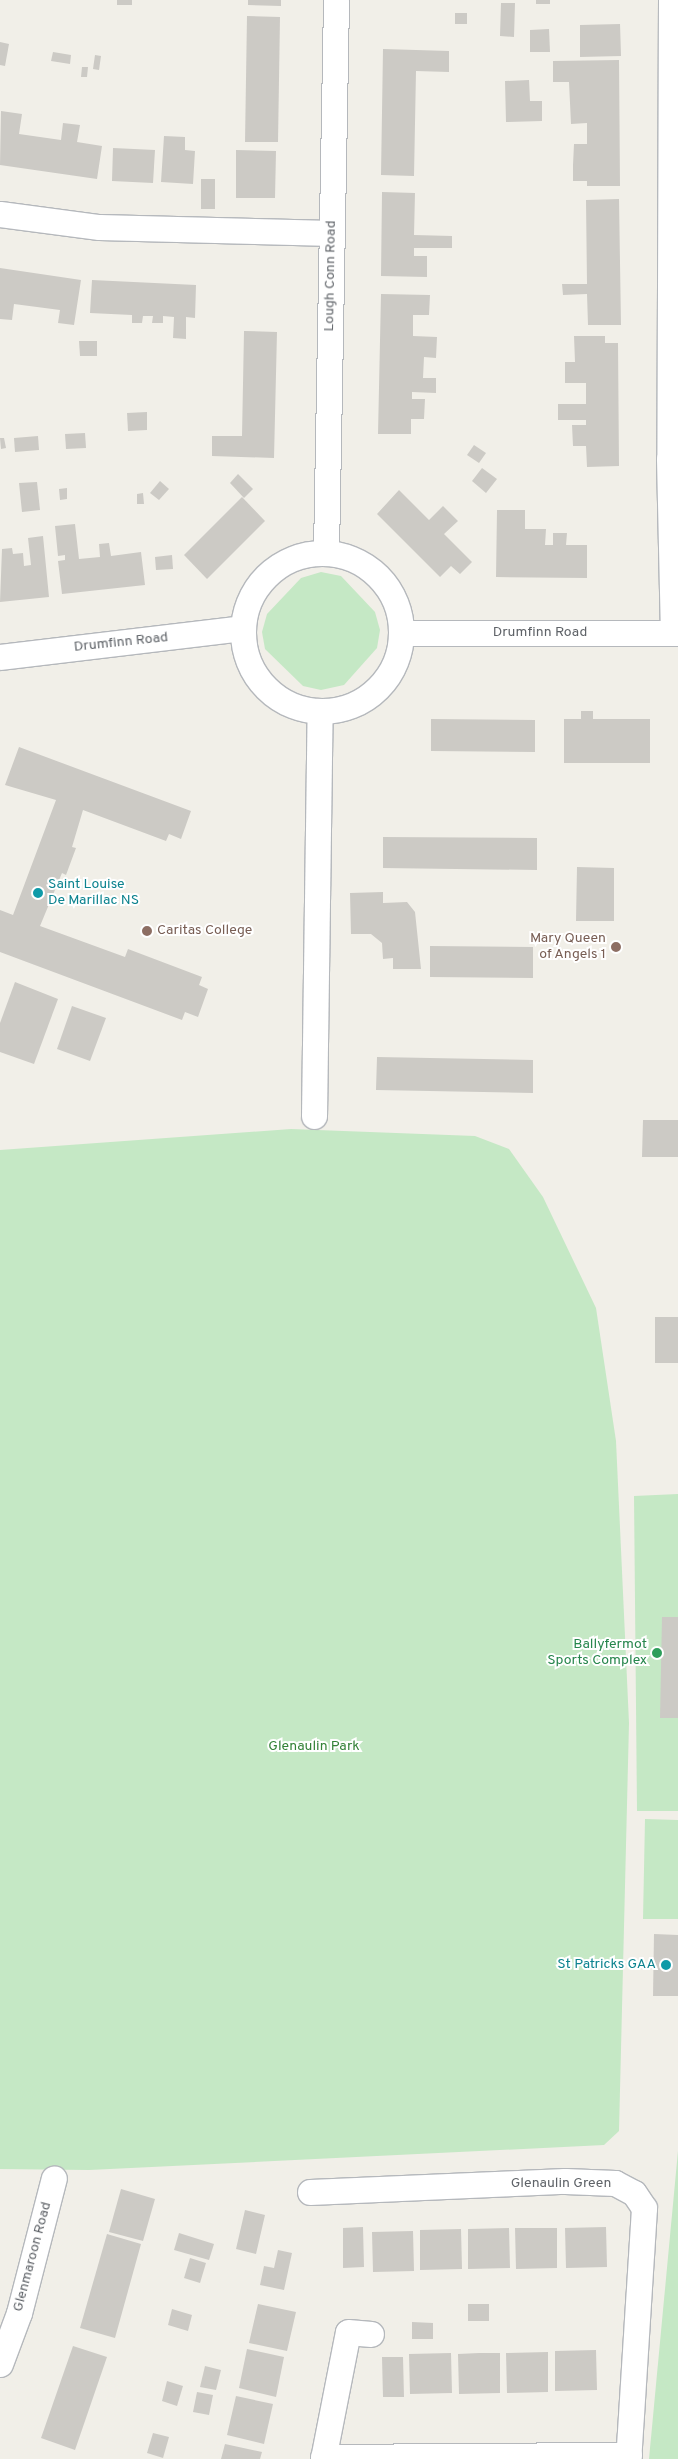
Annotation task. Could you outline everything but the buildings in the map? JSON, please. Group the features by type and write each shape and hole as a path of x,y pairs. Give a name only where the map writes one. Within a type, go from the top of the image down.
{"street":[{"name":"Lough Conn Road","path":"326,552 336,0"},
{"path":"671,0 674,293 669,459 676,633"},
{"path":"0,214 99,227 332,233"},
{"path":"326,552 350,557 377,575 388,587 398,609 402,633 397,658 385,680 368,697 345,708 320,711 295,707 273,695 256,676 245,653 242,628 247,604 266,576 278,565 301,554 326,552"},
{"name":"Drumfinn Road","path":"0,657 242,628"},
{"name":"Drumfinn Road","path":"402,633 676,633"},
{"path":"314,1116 320,711"},
{"name":"Glenmaroon Road","path":"0,2364 19,2313 54,2178"},
{"name":"Glenaulin Green","path":"310,2192 565,2181 615,2183 634,2193 644,2208 629,2457 323,2458 348,2332 371,2334"}],"green space":[{"path":"321,572 341,576 375,612 380,630 377,648 344,685 321,690 303,686 265,649 262,632 267,614 301,578"},
{"name":"Glenaulin Park","path":"291,1129 475,1136 509,1149 543,1197 596,1308 616,1441 629,1723 619,2131 604,2145 89,2170 0,2169 0,1150"},
{"name":"Ballyfermot Sports Complex","path":"678,1494 678,1811 637,1811 634,1496"},
{"path":"645,1819 678,1820 678,1919 643,1919"},
{"path":"678,2151 678,2459 649,2459"}],"place":[{"name":"Saint Louise De Marillac NS","path":"38,893"},
{"name":"Caritas College","path":"147,931"},
{"name":"Mary Queen of Angels 1","path":"616,947"},
{"name":"Ballyfermot Sports Complex","path":"657,1653"},
{"name":"St Patricks GAA","path":"666,1965"}]}
